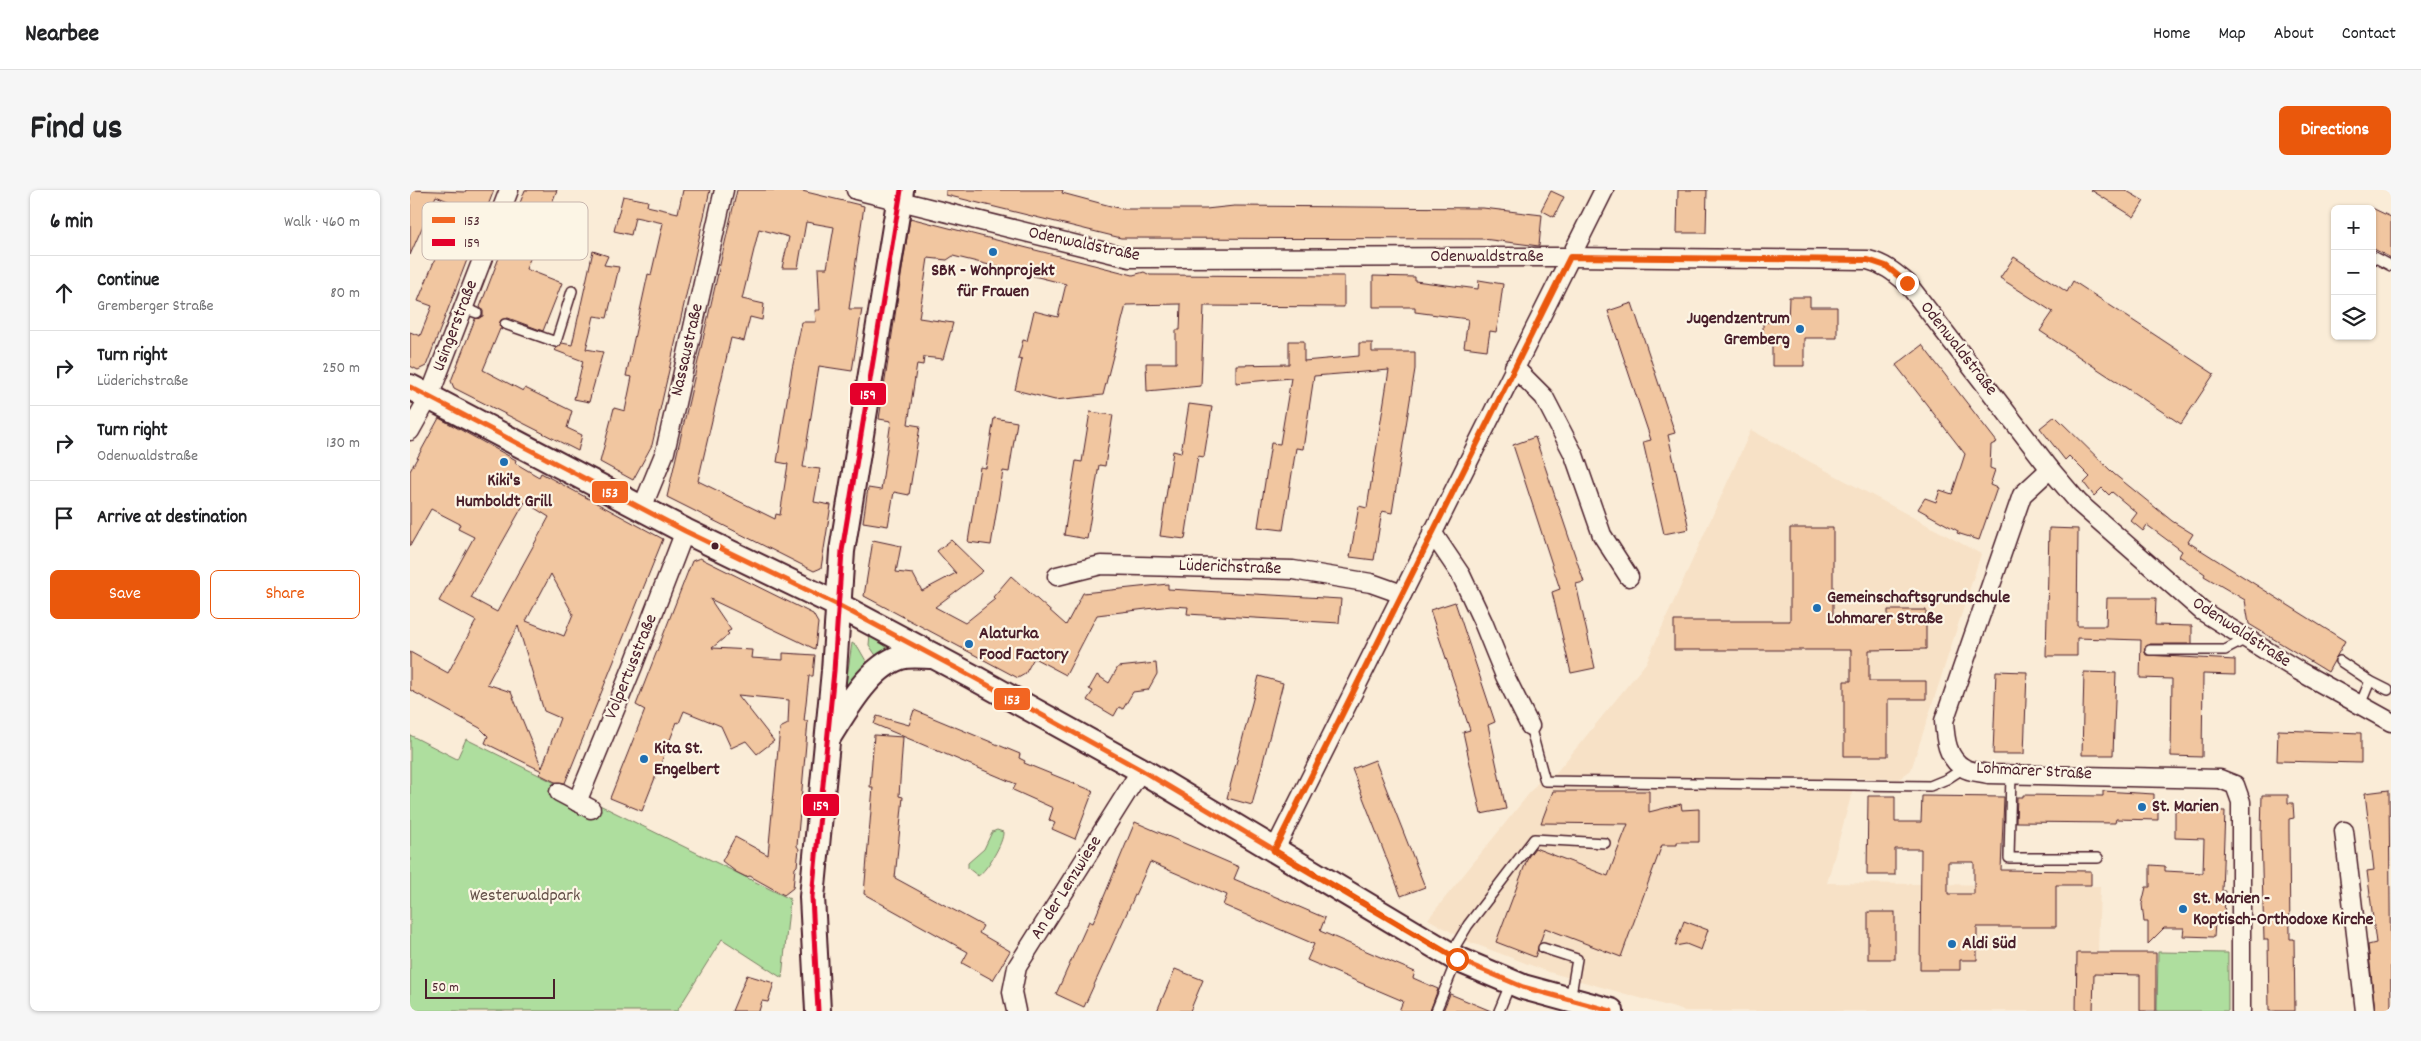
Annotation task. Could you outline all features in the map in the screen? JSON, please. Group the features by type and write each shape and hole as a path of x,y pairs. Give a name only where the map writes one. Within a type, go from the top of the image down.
{"street":[{"name":"Usingerstraße","path":"505,202 509,190"},
{"name":"Nassaustraße","path":"642,508 665,452 724,190"},
{"name":"Odenwaldstraße","path":"856,190 900,195 1130,258 1570,257 1868,260 1886,266 1907,283 2050,469 2079,503 2202,611 2246,639 2391,722"},
{"path":"1274,851 1604,190"},
{"path":"818,1011 812,897 842,551 900,195"},
{"name":"Usingerstraße","path":"410,431 419,392 470,310 486,260"},
{"path":"1514,367 1544,397 1574,455 1602,535 1629,577"},
{"path":"419,392 685,531 838,605 933,656 1141,770 1454,957 1511,982 1610,1011"},
{"name":"Lohmarer Straße","path":"2050,469 2022,495 1944,721 1945,738 1950,754 1964,768 1988,774 2220,779 2235,785 2241,802 2241,1011"},
{"name":"Volpertusstraße","path":"559,792 584,806 633,666 685,531"},
{"path":"1432,532 1461,575 1484,622 1504,676 1530,726"},
{"name":"Lüderichstraße","path":"1057,576 1101,565 1293,570 1371,583 1402,594"},
{"path":"827,740 865,682 880,669 906,656 933,656"},
{"name":"An der Lenzwiese","path":"1016,1011 1012,992 1017,967 1141,770"},
{"path":"2344,831 2365,1011"}],"lane":[{"path":"2376,258 2391,266"},
{"path":"505,324 556,342 572,291"},
{"path":"2150,650 2225,650 2246,639"},
{"path":"2340,662 2370,682 2388,690"},
{"path":"2360,705 2370,682"},
{"path":"1530,726 1546,781 1930,786 1947,779 1964,768"},
{"path":"2011,774 2009,858 2098,858"},
{"path":"1436,1011 1454,957 1468,926 1534,839 1605,843"},
{"path":"1543,948 1577,959 1570,1000"},
{"path":"1499,1011 1511,982"}],"shaded area":[{"path":"1751,430 1981,554 1911,770 1899,779 1856,778 1827,883 2100,886 2098,953 2156,953 2156,1011 1685,1011 1549,972 1467,941 1428,919 1544,775 1555,774 1646,663"}],"green space":[{"path":"870,634 890,650 879,660 869,645"},
{"path":"852,643 858,647 870,668 844,697"},
{"name":"Westerwaldpark","path":"410,735 457,759 466,739 790,899 782,978 722,939 677,1011 410,1011"},
{"path":"997,830 1003,832 1001,842 990,862 978,876 968,868 968,863 984,849 992,832"},
{"path":"2158,952 2228,953 2228,1011 2157,1011"}],"building":[{"path":"410,190 465,192 466,190 494,190 489,202 450,202 436,196 433,202 422,202 422,228 410,255"},
{"path":"525,190 557,190 552,202 520,202"},
{"path":"683,190 710,190 652,445 633,480 600,462 614,408 625,411 632,377 626,376 648,274 651,275 663,223 635,217 631,235 614,231 623,196 648,201 647,206 678,213"},
{"path":"737,190 798,190 864,206 849,309 862,309 852,371 819,366 803,467 820,469 814,502 831,505 821,568 814,571 667,497","holes":["806,222 834,227 827,268 818,268 820,310 815,310 816,322 802,322 792,369 777,462 788,464 780,515 776,514 775,519 698,481 731,338 744,341 750,317 762,320 764,304 742,299 759,229 789,237 782,268 798,268"]},
{"path":"946,190 1063,190 1062,193 1122,209 1206,209 1234,206 1483,208 1542,215 1539,246 1483,239 1121,238 946,195"},
{"path":"1678,190 1707,190 1706,233 1677,233"},
{"path":"2091,190 2125,190 2144,201 2134,217"},
{"path":"1551,191 1564,197 1554,217 1541,210"},
{"path":"2376,210 2391,217 2391,258 2376,250"},
{"path":"910,218 1133,275 1144,272 1150,275 1344,276 1344,307 1204,306 1201,386 1147,391 1146,363 1176,363 1176,330 1180,330 1181,304 1126,305 1103,395 1055,400 1015,390 1022,360 1018,359 1023,340 1027,341 1034,311 1058,317 1066,284 953,256 947,260 928,258 919,318 953,323 943,359 924,357 923,365 917,364 908,424 920,426 909,495 894,492 888,526 863,522 868,488 881,490 891,421 879,419"},
{"path":"593,251 608,256 604,265 619,267 607,318 594,316 586,349 603,352 589,402 574,399 583,361 554,350 562,343 572,345"},
{"path":"2014,257 2067,292 2073,281 2214,374 2181,424 2040,331 2053,312 2000,278"},
{"path":"435,260 467,260 426,366 418,370 410,366 410,332 420,336 432,306 418,301"},
{"path":"498,260 530,260 526,269 562,283 543,331 508,318 501,320 499,325 502,330 500,329 483,370 523,391 525,388 572,411 567,428 582,435 578,451 454,388 451,381 475,319 483,316 483,311 480,307"},
{"path":"1373,276 1415,277 1415,281 1478,289 1479,280 1503,284 1496,332 1490,331 1487,350 1464,347 1468,319 1415,312 1415,307 1373,307"},
{"name":"Jugendzentrum Gremberg","path":"1789,297 1810,297 1810,307 1837,307 1837,338 1804,338 1804,366 1772,366 1772,344 1763,344 1763,322 1788,323"},
{"path":"1632,303 1675,433 1668,435 1689,529 1664,534 1643,442 1651,440 1608,311"},
{"path":"1289,341 1304,341 1304,361 1359,356 1359,343 1372,343 1372,352 1415,352 1415,369 1392,513 1382,511 1374,560 1350,557 1359,506 1367,508 1389,370 1314,376 1303,449 1296,448 1283,530 1258,527 1271,443 1280,444 1291,378 1236,383 1236,365 1289,364"},
{"path":"1922,345 1997,442 1991,445 1990,468 1995,470 1990,485 1997,488 1979,540 1957,533 1958,531 1918,509 1925,498 1936,502 1940,490 1952,494 1965,454 1896,365"},
{"path":"1189,404 1212,407 1204,457 1198,456 1185,539 1160,536 1173,451 1181,453"},
{"path":"1090,412 1113,415 1105,466 1099,465 1087,539 1064,535 1076,461 1082,462"},
{"path":"2055,416 2114,474 2172,521 2193,534 2188,542 2345,641 2328,672 2249,624 2245,600 2204,576 2205,574 2179,556 2182,551 2147,525 2143,531 2131,521 2137,513 2112,492 2109,495 2102,488 2094,496 2084,483 2090,477 2069,456 2065,460 2040,428"},
{"path":"439,418 516,460 515,463 539,477 541,473 663,539 565,783 555,782 539,774 542,771 485,743 488,736 480,728 410,690 410,652 448,673 476,621 439,601 474,537 458,529 460,524 431,509 410,546 410,471","holes":["525,502 549,517 497,612 471,598","551,574 573,614 564,636 526,621","518,626 544,711 560,718 542,768 511,692 487,684"]},
{"path":"994,418 1017,422 1009,472 1003,471 991,545 968,542 980,467 986,468"},
{"path":"1535,437 1584,582 1576,584 1595,668 1571,673 1552,592 1560,589 1513,445"},
{"path":"1790,528 1833,528 1833,621 1888,622 1888,610 1926,610 1926,649 1869,650 1869,681 1926,681 1926,699 1888,699 1888,756 1844,756 1844,681 1851,681 1851,650 1674,650 1674,621 1790,621"},
{"path":"2049,528 2078,529 2077,626 2106,626 2107,598 2156,598 2155,625 2192,626 2192,644 2150,644 2144,650 2146,655 2235,660 2235,675 2203,674 2202,757 2171,756 2172,679 2140,678 2141,640 2077,638 2077,656 2046,656"},
{"path":"873,540 901,546 896,572 913,574 922,591 956,573 937,551 951,540 983,571 935,607 965,623 995,599 993,597 1011,576 1066,625 1083,593 1168,584 1168,589 1341,599 1339,623 1187,614 1188,607 1171,606 1097,615 1066,675 1034,658 1025,674 1018,678 864,596"},
{"path":"700,558 813,614 818,623 815,649 710,599 731,630 727,632 729,634 712,648 752,650 751,658 783,660 783,653 815,655 813,676 809,676 804,721 808,721 797,846 799,849 797,866 795,868 793,888 784,895 750,876 746,877 736,872 722,861 735,837 768,855 780,728 788,724 789,700 738,695 774,741 757,754 746,741 731,748 721,726 684,711 679,723 677,722 642,811 610,798 645,710 636,705 692,561"},
{"path":"1455,602 1495,722 1488,725 1506,809 1481,814 1463,732 1470,730 1430,610"},
{"path":"1156,663 1157,674 1148,690 1133,692 1123,709 1119,707 1114,716 1087,700 1093,691 1089,689 1097,675 1109,683 1118,667"},
{"path":"1996,671 2027,672 2024,754 1993,754"},
{"path":"2084,672 2116,673 2113,755 2082,755"},
{"path":"1259,676 1283,683 1252,805 1227,798"},
{"path":"914,710 1020,754 1019,758 1025,761 1024,763 1093,791 1075,839 1052,829 1055,823 1049,820 1053,808 1013,790 1016,784 874,724 877,716 909,725"},
{"path":"2278,730 2361,733 2361,763 2277,761"},
{"path":"874,735 903,737 899,796 903,797 895,878 983,926 979,933 1010,951 993,980 962,963 968,952 864,894 873,787 870,787"},
{"path":"1375,760 1425,887 1401,896 1352,769"},
{"path":"2389,790 2391,1011 2375,1011 2368,945 2376,943 2367,871 2374,870 2365,793"},
{"path":"1553,791 1649,791 1649,812 1681,804 1682,810 1699,809 1699,842 1677,842 1677,845 1662,845 1621,957 1545,928 1535,957 1496,942 1528,857 1535,848 1608,876 1628,824 1541,823"},
{"path":"2103,791 2154,794 2154,805 2158,805 2158,820 2116,819 2115,823 2016,822 2017,797 2023,797 2023,795 2103,796"},
{"path":"2262,795 2288,795 2288,803 2293,803 2294,818 2289,819 2290,939 2294,939 2295,1011 2269,1011 2268,940 2264,940 2261,834"},
{"path":"1868,796 1895,796 1895,822 1921,822 1922,796 2004,797 2001,870 2091,871 2091,885 2056,885 2056,927 1977,927 1977,960 1960,960 1960,970 1920,970 1921,849 1895,849 1895,875 1867,875","holes":["1948,862 1974,862 1974,894 1948,894"]},
{"path":"2175,810 2225,811 2222,891 2225,891 2224,923 2215,923 2214,937 2183,936 2184,928 2164,928 2148,944 2148,922 2144,922 2142,904 2146,887 2150,887 2150,865 2165,866 2165,871 2203,873 2204,839 2175,838"},
{"path":"1135,822 1239,867 1234,879 1325,918 1320,931 1415,972 1413,978 1438,989 1430,1011 1399,1011 1403,1001 1307,960 1314,944 1223,905 1227,895 1150,862 1084,1007 1056,994 1089,921 1093,923"},
{"path":"1868,912 1895,912 1895,959 1868,959"},
{"path":"1684,921 1708,930 1701,950 1686,944 1675,946"},
{"path":"2077,953 2156,953 2156,1011 2140,1011 2140,975 2094,974 2093,1011 2076,1011"},
{"path":"1175,969 1203,980 1190,1011 1157,1011"},
{"path":"747,975 774,983 768,1002 762,1001 759,1011 732,1011"},
{"path":"1450,994 1491,1011 1443,1011"}],"transit line":[{"name":"159","path":"818,1011 812,897 834,671 842,551 901,190"},
{"name":"153","path":"410,387 685,531 838,605 973,677 1141,770 1457,959 1523,987 1611,1011"}],"place":[{"name":"SBK - Wohnprojekt für Frauen","path":"993,252"},
{"name":"Jugendzentrum Gremberg","path":"1800,329"},
{"name":"Kiki's Humboldt Grill","path":"504,462"},
{"name":"Gemeinschaftsgrundschule Lohmarer Straße","path":"1817,608"},
{"name":"Alaturka Food Factory","path":"969,644"},
{"name":"Kita St. Engelbert","path":"644,759"},
{"name":"St. Marien","path":"2142,807"},
{"name":"St. Marien - Koptisch-Orthodoxe Kirche","path":"2183,909"},
{"name":"Aldi Süd","path":"1952,944"}],"route":[{"path":"1457,959 1274,851 1570,257 1868,260 1886,266 1907,283"}]}
